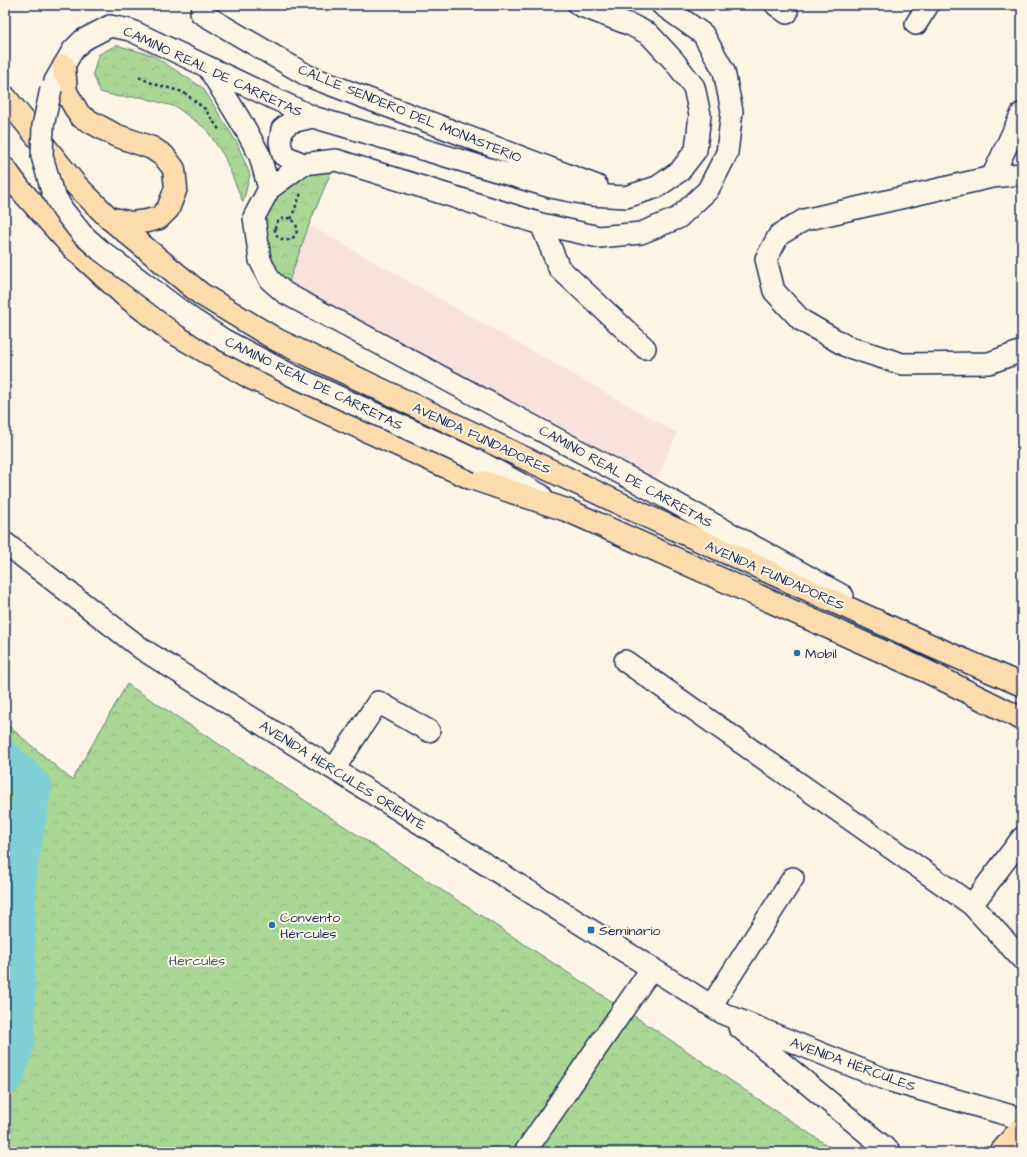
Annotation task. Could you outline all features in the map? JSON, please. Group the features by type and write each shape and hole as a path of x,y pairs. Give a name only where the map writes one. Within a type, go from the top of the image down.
{"main road":[{"path":"64,66 66,92 80,116 115,135 152,148 164,156 174,169 176,188 168,209 159,218 131,223 109,218"},
{"name":"AVENIDA FUNDADORES","path":"5,97 76,185 109,218 201,294 277,340 644,515 936,648 1022,685"},
{"name":"AVENIDA FUNDADORES","path":"5,169 19,188 72,247 123,294 172,332 251,378 470,478 569,511 926,671 1022,718"},
{"path":"1001,1152 1022,1126"}],"street":[{"name":"CAMINO REAL DE CARRETAS","path":"569,511 480,462 293,376 224,340 189,317 100,250 82,234 63,210 52,191 42,156 43,126 51,89 73,50 83,40 110,26 130,30 313,117 551,188 591,195 626,197 657,188 680,171 696,150 700,116 694,87 674,61 649,34 631,25 579,5"},
{"name":"CAMINO REAL DE CARRETAS","path":"662,5 703,34 724,71 732,111 727,153 708,190 678,218 641,233 599,237 541,224 336,160 303,164 269,188 254,219 260,260 270,280 285,292 652,490 936,648"},
{"path":"916,24 928,5"},
{"name":"CALLE SENDERO DEL MONASTERIO","path":"201,13 308,76 626,197"},
{"path":"208,67 260,156 269,188"},
{"path":"992,177 1022,113"},
{"path":"303,164 283,155 280,142 282,129 291,122 313,117"},
{"path":"1022,174 992,177 804,220 779,235 766,259 774,291 801,320 846,346 902,364 989,363 1022,351"},
{"path":"541,224 559,268 645,348"},
{"name":"AVENIDA HÉRCULES ORIENTE","path":"5,543 142,649 691,993"},
{"path":"625,661 972,905 1022,958"},
{"path":"334,769 378,702 428,731"},
{"path":"972,905 1022,838"},
{"path":"793,878 717,1010 890,1152"},
{"path":"526,1152 652,968"},
{"name":"AVENIDA HÉRCULES","path":"691,993 717,1010 887,1080 1022,1119"}],"path":[{"path":"139,77 154,84 183,92 204,109 224,137"},
{"path":"284,218 291,219 296,224 297,231 294,237 284,240 277,236 277,222 284,218"}],"shaded area":[{"path":"309,225 677,433 652,490 285,293"}],"green space":[{"path":"116,45 152,55 203,88 237,143 250,175 243,202 224,156 206,129 176,107 141,97 119,97 100,92 93,74 98,55"},
{"path":"336,160 309,225 285,293 270,280 254,217 269,189"},
{"name":"Hercules","path":"127,684 657,1031 837,1152 5,1152 5,723 72,780"}],"waterway":[{"path":"5,760 33,787 17,874 16,1042 5,1076"}],"place":[{"name":"Mobil","path":"797,653"},
{"name":"Convento Hércules","path":"272,925"},
{"name":"Seminario","path":"591,930"}]}
